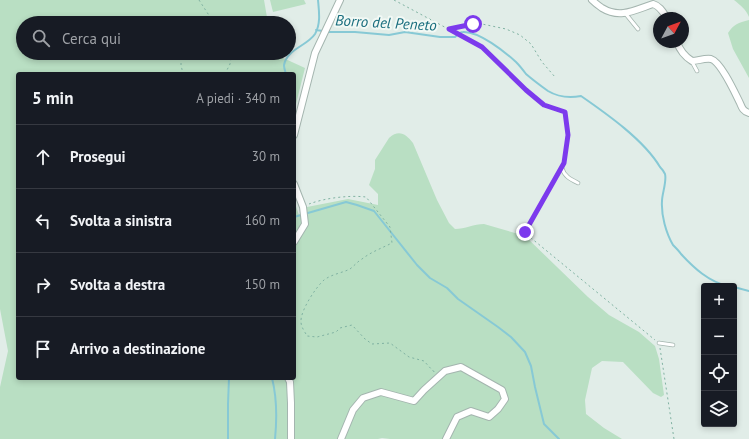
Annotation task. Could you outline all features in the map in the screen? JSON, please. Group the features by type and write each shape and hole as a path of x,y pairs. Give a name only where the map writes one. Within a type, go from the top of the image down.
{"street":[{"path":"296,127 315,54 340,0"},
{"path":"592,0 602,8 614,13 621,14 653,4 663,12"},
{"path":"679,48 692,61 706,58 714,60 720,66 742,108 745,112 749,113"},
{"path":"296,189 303,207 305,224 296,239"},
{"path":"341,439 353,410 363,398 381,392 414,401 445,371 461,367 502,390 505,399 498,409 489,417 471,411 457,417 446,439"},
{"path":"289,380 291,403 291,439"}],"lane":[{"path":"625,13 638,29"},
{"path":"691,60 696,70"},
{"path":"562,168 563,173 567,177 578,183"},
{"path":"659,343 673,345"}],"path":[{"path":"200,0 210,16"},
{"path":"394,0 482,47 526,90 544,105 565,112 568,135 564,163 525,232 659,343 674,439"},
{"path":"449,29 473,24 482,24 506,29 520,35 531,44 545,66 555,77"},
{"path":"181,60 183,72"},
{"path":"226,72 231,60"},
{"path":"303,207 316,202 339,198 366,197 390,227 392,243 361,259 350,269 332,275 324,280 304,308 301,321 307,336 317,337 336,332 340,328 352,325 372,344 390,343 408,357 424,361 433,371 442,374"}],"green space":[{"path":"0,0 264,0 267,16 16,16 16,60 288,60 305,68 296,104 296,72 16,72 16,380 296,380 296,207 299,215 307,207 348,199 378,205 378,194 369,185 375,169 375,160 389,138 399,133 408,137 413,143 437,200 449,223 455,229 484,224 525,236 588,297 609,315 639,332 655,346 659,359 664,395 661,397 653,393 623,362 602,361 592,368 585,400 586,414 604,428 622,439 0,439 0,387 8,351 0,309"},
{"path":"270,0 304,0 306,4 273,12"},
{"path":"734,0 749,0 749,17 745,9"},
{"path":"749,20 749,78 733,49 728,33 737,24"}],"waterway":[{"path":"296,49 307,42 317,30 319,17 318,0"},
{"name":"Borro del Peneto","path":"316,30 323,31"},
{"name":"Borro del Peneto","path":"327,32 355,32 389,35 405,32 440,37 455,37 462,32 469,33 484,38 499,48 516,62 526,74 548,91 556,95 573,97 581,96 635,137 653,157 665,174 662,212 670,240 681,254 702,274 719,283"},
{"path":"285,72 284,65 286,60"},
{"path":"296,216 346,202 374,211 417,265 430,278 447,288 458,299 511,337 525,352 531,366 544,424 559,439"},
{"name":"Borro del Peneto","path":"737,288 749,291"},
{"path":"228,439 229,380"},
{"path":"272,380 276,408 275,439"}],"route":[{"path":"473,24 449,29 482,47 526,90 544,105 565,112 568,135 564,163 525,232"}]}
